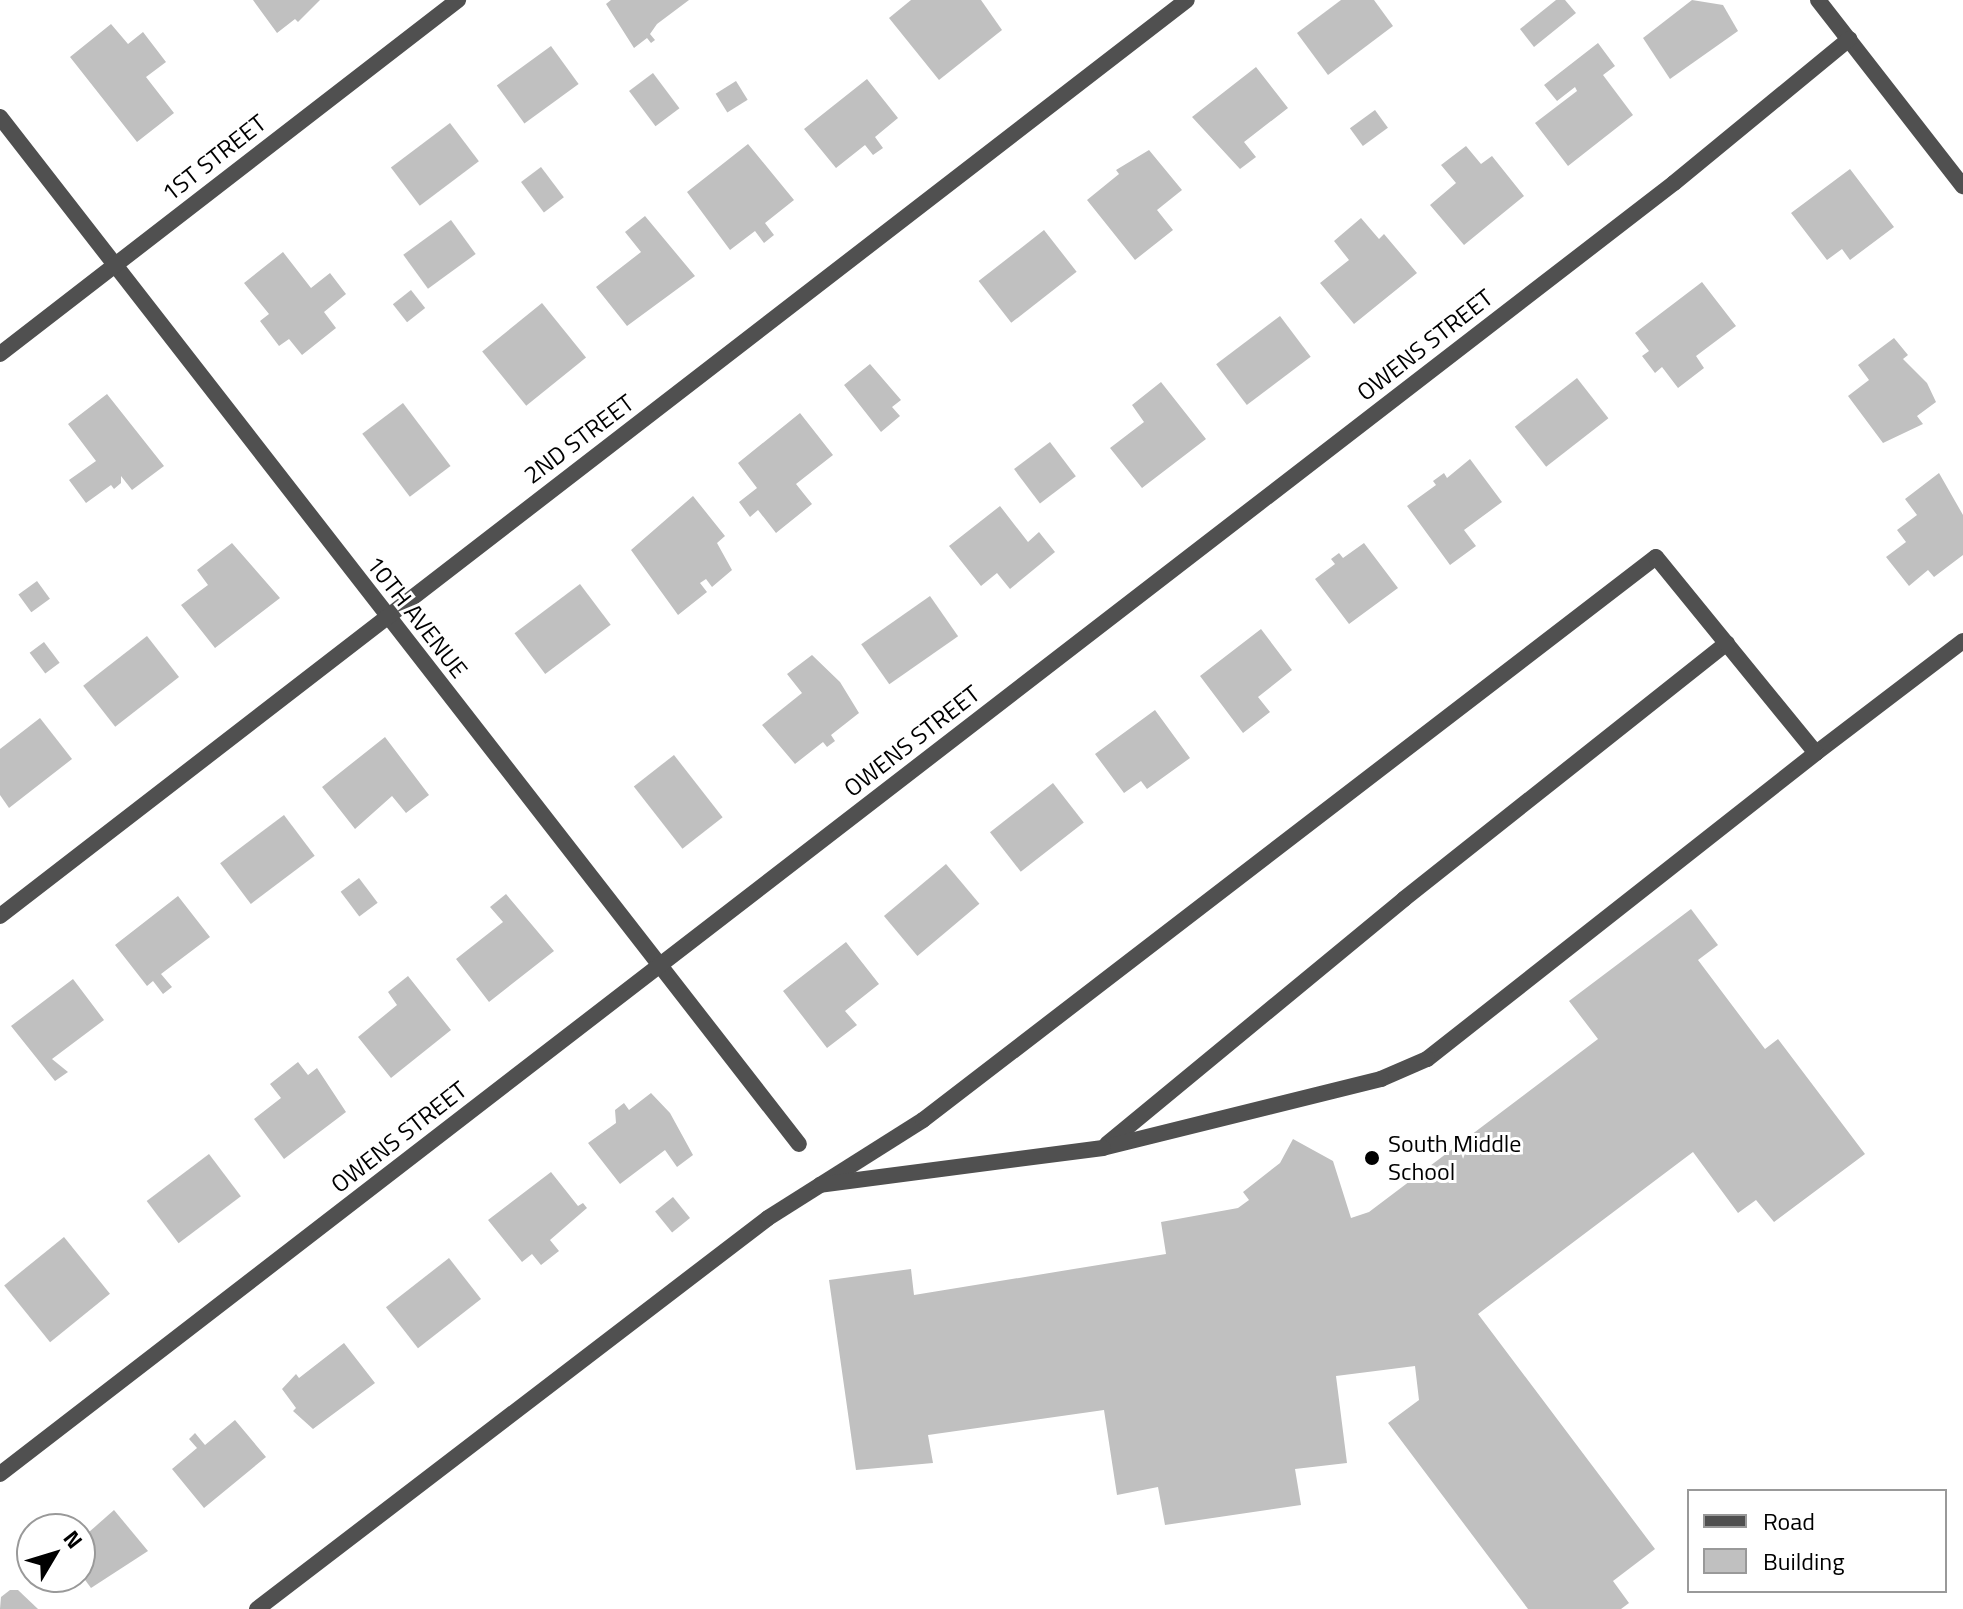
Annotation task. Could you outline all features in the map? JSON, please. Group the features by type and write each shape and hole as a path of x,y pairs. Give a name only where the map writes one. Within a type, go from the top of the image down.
{"street":[{"name":"1ST STREET","path":"0,354 458,0"},
{"name":"2ND STREET","path":"0,916 385,615 1187,0"},
{"path":"1818,0 1963,186"},
{"name":"OWENS STREET","path":"0,1474 1674,183 1849,39"},
{"name":"10TH AVENUE","path":"0,117 799,1144"},
{"path":"257,1609 548,1382 820,1185 923,1120 1656,557 1816,753"},
{"path":"820,1185 1103,1148 1381,1079 1427,1059 1963,641"},
{"path":"1103,1148 1404,899 1727,643"}],"building":[{"path":"253,0 320,0 298,22 295,19 277,33"},
{"path":"611,0 689,0 657,24 650,34 655,40 651,43 647,38 634,48 606,4"},
{"path":"911,0 981,0 1002,30 939,80 889,18"},
{"path":"1341,0 1374,0 1393,26 1328,75 1297,33"},
{"path":"1556,0 1565,0 1576,13 1534,47 1520,29"},
{"path":"1692,0 1723,5 1738,31 1670,79 1643,38"},
{"path":"111,24 128,44 143,32 166,62 146,77 174,113 137,142 70,57"},
{"path":"1598,43 1615,66 1603,75 1633,115 1568,166 1535,123 1577,91 1575,87 1557,101 1544,85"},
{"path":"551,46 579,84 524,123 497,85"},
{"path":"1256,67 1288,108 1244,142 1256,157 1240,169 1192,117"},
{"path":"653,73 679,108 656,126 629,91"},
{"path":"867,79 898,118 875,137 883,148 873,155 865,145 836,168 804,129"},
{"path":"736,81 748,100 727,112 716,94"},
{"path":"1375,110 1388,128 1363,146 1350,128"},
{"path":"450,123 479,161 420,206 391,168"},
{"path":"748,144 794,200 765,223 774,235 764,243 755,231 730,250 687,192"},
{"path":"1466,146 1481,164 1492,156 1524,196 1464,245 1430,205 1456,183 1441,165"},
{"path":"1149,150 1182,190 1157,210 1173,230 1135,260 1087,200 1119,174 1116,170"},
{"path":"541,167 564,197 544,212 521,182"},
{"path":"1850,169 1894,227 1850,260 1842,249 1827,260 1791,213"},
{"path":"645,216 695,276 627,326 596,287 641,252 625,232"},
{"path":"1361,218 1379,239 1384,234 1417,273 1354,324 1320,283 1349,260 1334,241"},
{"path":"451,220 476,254 428,289 403,255"},
{"path":"1044,230 1077,272 1011,323 979,281"},
{"path":"283,252 311,288 330,273 346,294 324,312 336,328 302,355 289,339 279,346 260,321 269,314 244,283"},
{"path":"1702,282 1736,326 1696,356 1704,368 1678,388 1662,367 1655,373 1642,356 1649,351 1635,333"},
{"path":"411,290 425,308 407,322 393,304"},
{"path":"542,303 586,357 526,406 482,351"},
{"path":"1280,316 1311,357 1247,405 1216,364"},
{"path":"1894,338 1908,355 1903,359 1927,383 1936,402 1917,416 1923,424 1883,443 1848,396 1869,380 1858,365"},
{"path":"870,364 901,400 892,407 900,416 881,432 844,385"},
{"path":"1577,378 1608,418 1546,467 1515,427"},
{"path":"1161,382 1206,439 1142,488 1110,448 1144,422 1132,405"},
{"path":"107,394 164,466 132,490 121,476 121,483 114,489 111,485 86,503 69,480 96,461 68,424"},
{"path":"403,403 451,466 410,497 362,434"},
{"path":"800,413 833,455 796,484 812,504 776,533 758,510 750,517 739,502 757,488 738,463"},
{"path":"1050,442 1076,476 1040,503 1014,469"},
{"path":"1470,459 1502,502 1464,530 1476,546 1450,565 1407,506 1436,485 1433,481 1444,473 1447,478"},
{"path":"1939,473 1963,515 1963,555 1934,577 1928,570 1909,586 1886,557 1906,542 1897,530 1917,515 1905,499"},
{"path":"693,496 725,536 717,543 732,570 712,587 706,579 700,583 707,592 678,615 631,550"},
{"path":"1000,506 1028,542 1039,532 1055,552 1010,589 997,573 981,586 949,546"},
{"path":"232,543 280,598 215,648 181,605 208,585 197,570"},
{"path":"1364,543 1398,588 1349,624 1315,579 1335,564 1331,559 1339,553 1343,558"},
{"path":"37,581 50,599 31,612 18,595"},
{"path":"580,584 611,625 545,674 515,633"},
{"path":"930,596 958,636 889,684 861,644"},
{"path":"1261,629 1292,670 1258,697 1270,712 1243,733 1200,676"},
{"path":"147,636 179,677 115,727 83,686"},
{"path":"44,642 60,663 45,674 30,653"},
{"path":"812,655 840,682 859,713 831,735 835,741 827,747 823,742 795,764 762,725 802,693 787,674"},
{"path":"1155,710 1190,758 1147,789 1141,781 1124,793 1095,754"},
{"path":"40,718 72,759 9,808 0,795 0,749"},
{"path":"385,737 429,795 406,813 392,796 355,829 322,787"},
{"path":"674,755 723,817 682,849 634,786"},
{"path":"1053,783 1084,822 1021,872 990,832"},
{"path":"284,815 315,856 251,904 220,863"},
{"path":"946,864 979,904 917,956 884,916"},
{"path":"359,878 378,903 359,917 341,892"},
{"path":"506,894 554,951 489,1002 456,959 503,922 490,907"},
{"path":"178,896 210,937 161,974 172,987 163,994 153,981 147,986 115,945"},
{"path":"1691,909 1718,945 1698,960 1765,1049 1778,1039 1865,1154 1774,1222 1756,1200 1738,1213 1693,1152 1478,1314 1655,1549 1613,1581 1629,1603 1621,1609 1528,1609 1388,1423 1419,1400 1415,1366 1336,1376 1347,1463 1295,1469 1301,1505 1165,1525 1158,1487 1117,1495 1104,1410 928,1435 933,1463 856,1470 829,1280 911,1269 914,1295 1166,1254 1161,1222 1238,1208 1249,1200 1243,1192 1280,1163 1293,1139 1333,1161 1351,1218 1369,1212 1598,1039 1569,1001"},
{"path":"846,942 879,984 845,1011 857,1025 827,1048 783,991"},
{"path":"408,976 451,1030 391,1078 358,1037 397,1005 388,992"},
{"path":"73,979 104,1020 52,1059 68,1072 55,1081 11,1026"},
{"path":"298,1062 308,1075 317,1068 346,1112 284,1159 254,1119 281,1098 270,1084"},
{"path":"651,1093 670,1113 693,1155 677,1167 665,1150 620,1184 588,1143 616,1123 615,1110 624,1103 629,1110"},
{"path":"209,1154 241,1196 179,1243 147,1201"},
{"path":"551,1172 578,1206 583,1203 587,1208 550,1240 559,1251 541,1265 532,1254 522,1262 488,1220"},
{"path":"673,1197 690,1218 672,1232 655,1211"},
{"path":"64,1237 110,1294 50,1342 4,1285"},
{"path":"449,1258 481,1299 418,1348 386,1307"},
{"path":"344,1343 375,1383 313,1429 293,1411 296,1408 282,1389 296,1374 299,1378"},
{"path":"235,1420 266,1457 204,1508 172,1469 197,1448 189,1439 195,1433 205,1445"},
{"path":"114,1510 148,1551 96,1585 96,1526"},
{"path":"10,1590 16,1590 38,1609 0,1609 1,1597"}],"place":[{"name":"South Middle School","path":"1372,1158"}]}
